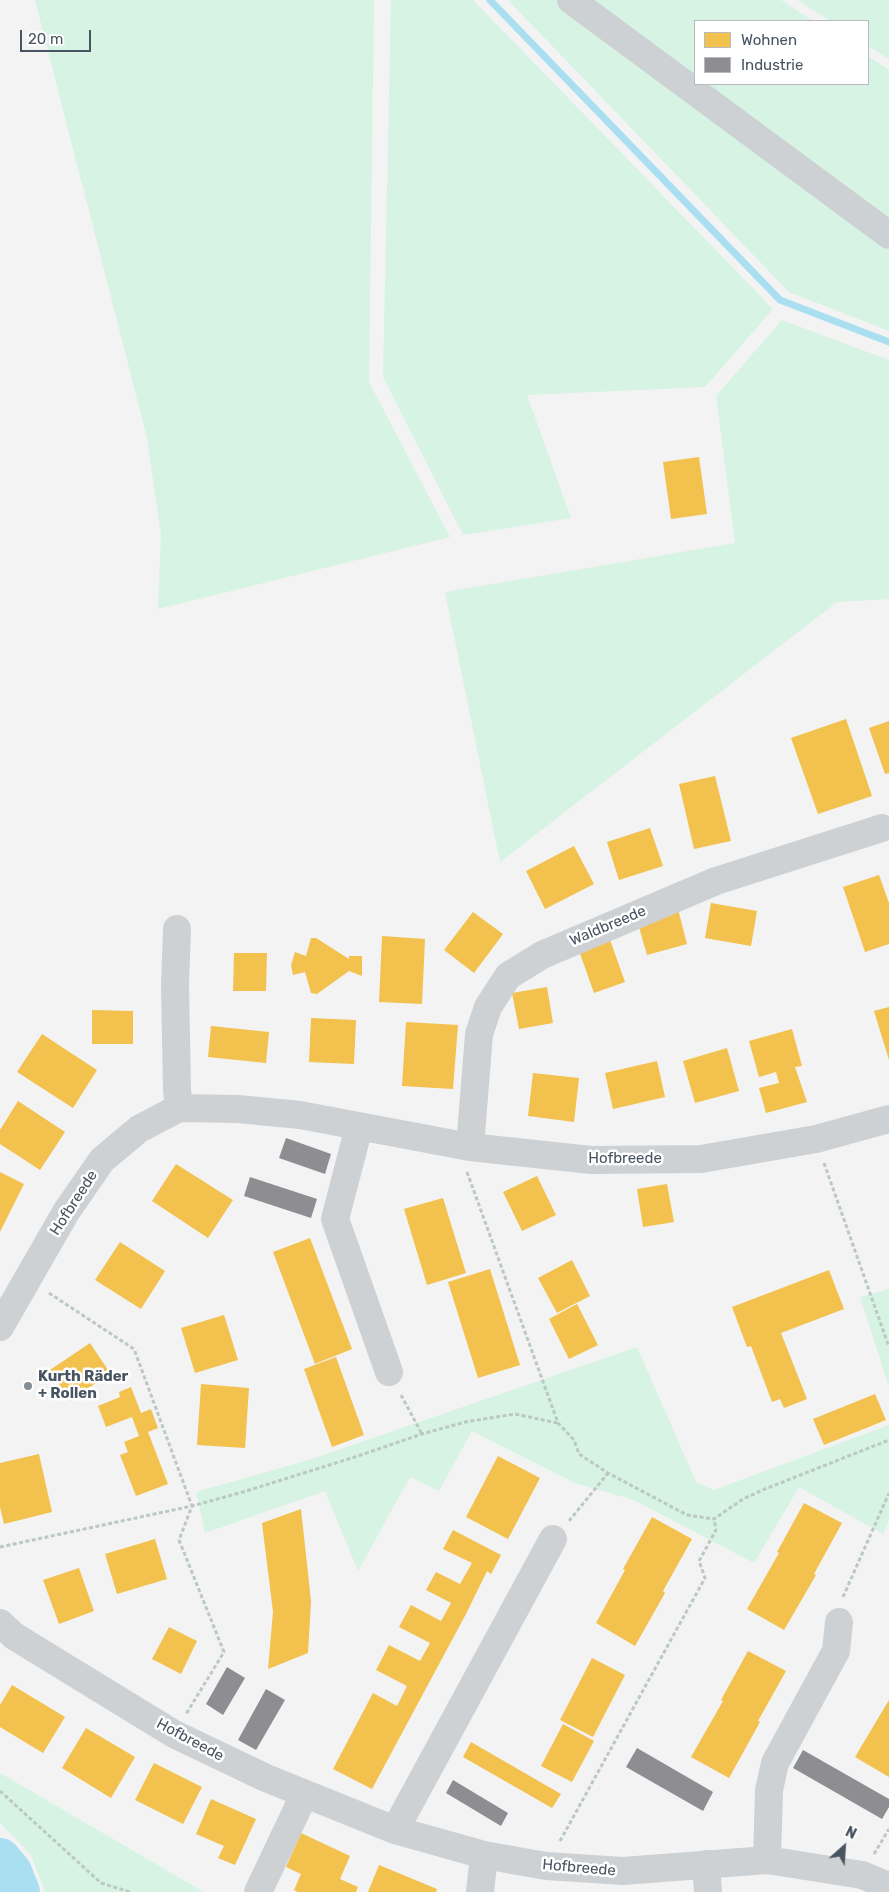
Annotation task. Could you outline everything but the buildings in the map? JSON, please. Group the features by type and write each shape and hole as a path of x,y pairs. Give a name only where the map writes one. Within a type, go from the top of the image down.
{"street":[{"path":"571,0 889,235"},
{"name":"Waldbreede","path":"470,1147 479,1034 488,1007 508,976 542,954 716,881 882,828"},
{"path":"177,929 175,985 177,1090 180,1108"},
{"name":"Hofbreede","path":"0,1327 66,1212 102,1160 139,1129 180,1108 238,1109 300,1115 470,1147 591,1160 701,1159 816,1139 889,1119"},
{"path":"359,1127 335,1219 389,1372"},
{"path":"394,1830 553,1539"},
{"path":"767,1860 769,1790 775,1763 836,1651 839,1622"},
{"name":"Hofbreede","path":"0,1623 14,1636 174,1734 304,1795 394,1830 484,1855 546,1866 623,1872 767,1860 862,1875 889,1886"},
{"path":"258,1892 304,1795"},
{"path":"480,1892 484,1855"},
{"path":"706,1864 708,1892"}],"path":[{"path":"816,1139 889,1347"},
{"path":"470,1147 465,1168 558,1423 574,1440 579,1454 608,1473 686,1515 714,1519 764,1489 889,1440"},
{"path":"27,1279 134,1349 192,1506 179,1540 224,1652 174,1734"},
{"path":"389,1372 422,1434"},
{"path":"0,1547 192,1506 243,1492 465,1422 515,1414 558,1423"},
{"path":"553,1539 608,1473"},
{"path":"839,1622 843,1595 889,1493"},
{"path":"546,1866 705,1578 699,1561 716,1530 714,1519"},
{"path":"0,1791 101,1883 130,1892"}],"green space":[{"path":"35,0 374,0 369,382 450,537 158,609 161,535 147,438"},
{"path":"391,0 473,0 773,309 705,387 527,395 571,518 463,535 383,377"},
{"path":"508,0 781,0 811,20 694,20 694,85 869,85 869,57 889,70 889,331 789,292"},
{"path":"797,0 889,0 889,59 869,47 869,20 828,20"},
{"path":"782,320 889,360 889,599 837,602 500,862 445,592 735,543 716,396"},
{"path":"889,1289 889,1387 860,1297"},
{"path":"637,1347 696,1482 714,1490 889,1425 889,1520 883,1534 799,1487 754,1563 634,1500 575,1483 472,1431 439,1491 410,1477 358,1571 325,1491 205,1533 196,1492 309,1460"},
{"path":"0,1773 203,1892 45,1892 31,1855 0,1823"}],"waterway":[{"path":"490,0 780,300 889,342"},
{"path":"0,1859 11,1872 19,1892"}],"place":[{"name":"Kurth Räder + Rollen","path":"28,1386"}]}
